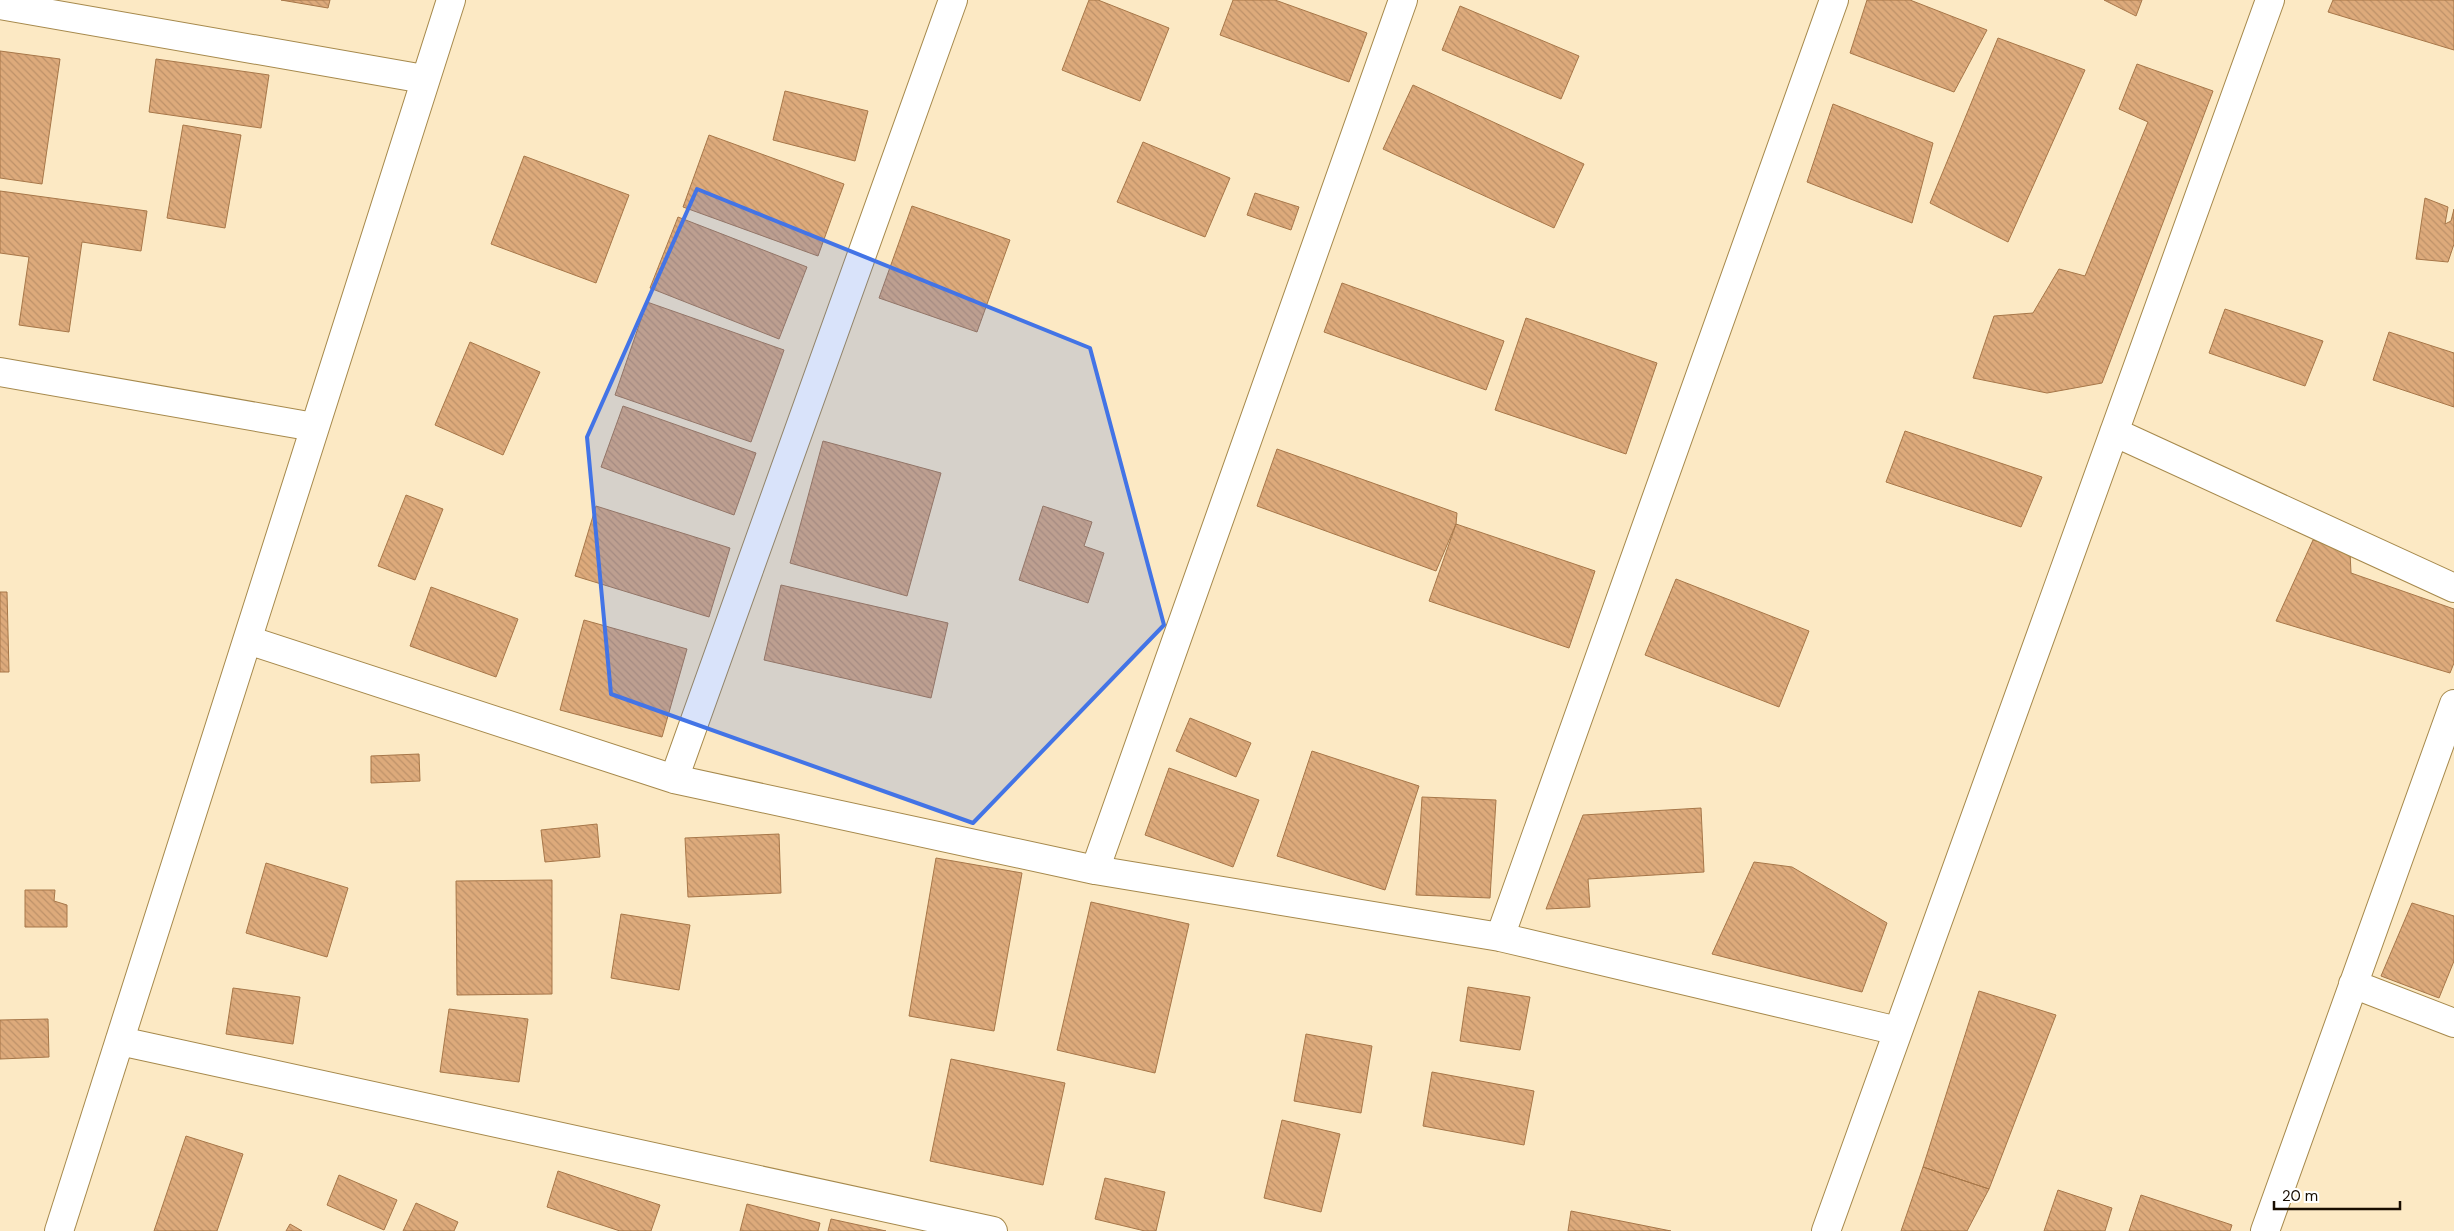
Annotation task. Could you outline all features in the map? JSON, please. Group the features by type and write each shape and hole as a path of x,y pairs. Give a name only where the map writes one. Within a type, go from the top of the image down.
{"street":[{"path":"58,1231 248,640 450,0"},
{"path":"674,779 954,0"},
{"path":"1095,870 1403,0"},
{"path":"1500,936 1834,0"},
{"path":"1826,1231 2270,0"},
{"path":"0,5 424,79"},
{"path":"0,372 314,427"},
{"path":"2114,432 2454,588"},
{"path":"248,640 674,779 1095,870 1500,936 1898,1031"},
{"path":"2264,1231 2454,704"},
{"path":"2353,984 2454,1023"},
{"path":"120,1041 993,1231"}],"highlighted area":[{"path":"697,189 1090,348 1164,625 973,823 611,694 587,437"}],"building":[{"path":"281,0 330,0 328,8"},
{"path":"1089,0 1098,0 1169,28 1140,101 1062,70"},
{"path":"1233,0 1275,0 1367,33 1349,82 1220,35"},
{"path":"1867,0 1910,0 1987,30 1954,92 1850,53"},
{"path":"2104,0 2142,0 2136,16"},
{"path":"2333,0 2454,0 2454,50 2328,12"},
{"path":"1460,6 1579,56 1561,99 1442,50"},
{"path":"1998,38 2085,70 2008,242 1930,203"},
{"path":"0,51 60,59 42,184 0,178"},
{"path":"156,59 269,75 261,128 149,112"},
{"path":"2137,64 2213,91 2102,383 2047,393 1973,378 1994,316 2033,313 2059,269 2085,276 2148,122 2119,109"},
{"path":"1413,85 1584,164 1554,228 1383,149"},
{"path":"785,91 868,111 855,161 773,140"},
{"path":"1833,104 1933,143 1912,223 1807,182"},
{"path":"183,125 241,135 225,228 167,218"},
{"path":"709,135 844,184 818,256 683,207"},
{"path":"1143,142 1230,178 1205,237 1117,202"},
{"path":"524,156 629,195 596,283 491,244"},
{"path":"0,191 147,211 141,251 82,242 69,332 19,325 29,257 0,253"},
{"path":"1255,193 1299,207 1291,230 1247,215"},
{"path":"2425,198 2448,207 2445,224 2451,221 2454,209 2454,244 2448,262 2416,259"},
{"path":"912,206 1010,240 977,332 879,298"},
{"path":"678,217 807,267 779,339 650,288"},
{"path":"1342,283 1504,341 1486,390 1324,332"},
{"path":"647,302 784,350 751,442 615,395"},
{"path":"2225,309 2323,341 2305,386 2209,353"},
{"path":"1526,318 1657,363 1626,454 1495,410"},
{"path":"2389,332 2454,353 2454,407 2373,380"},
{"path":"470,342 540,372 503,455 435,425"},
{"path":"623,406 756,453 734,515 601,467"},
{"path":"1905,431 2042,477 2021,527 1886,482"},
{"path":"823,441 941,473 907,596 790,563"},
{"path":"1277,449 1457,513 1456,524 1436,571 1257,506"},
{"path":"406,495 443,509 415,580 378,566"},
{"path":"596,506 730,548 709,617 575,576"},
{"path":"1043,506 1092,522 1084,546 1104,553 1088,603 1019,580"},
{"path":"1456,524 1595,571 1569,648 1429,601"},
{"path":"2313,540 2350,552 2351,573 2454,609 2454,663 2450,673 2276,621"},
{"path":"1676,579 1809,631 1779,707 1645,655"},
{"path":"781,585 948,623 931,698 764,660"},
{"path":"431,587 518,619 496,677 410,646"},
{"path":"0,592 7,592 9,672 0,672"},
{"path":"584,620 687,649 662,737 560,710"},
{"path":"1190,718 1251,743 1236,777 1176,751"},
{"path":"1312,751 1419,786 1385,890 1277,856"},
{"path":"419,754 420,781 371,783 371,756"},
{"path":"1169,768 1259,800 1233,867 1145,835"},
{"path":"1422,797 1496,800 1490,898 1416,895"},
{"path":"1701,808 1704,872 1588,879 1590,907 1546,909 1583,815"},
{"path":"597,824 600,857 545,862 541,830"},
{"path":"779,834 781,893 688,897 685,838"},
{"path":"936,858 1022,873 994,1031 909,1016"},
{"path":"1754,862 1792,867 1887,923 1862,992 1712,954"},
{"path":"266,863 348,888 327,957 246,933"},
{"path":"552,880 552,994 457,995 456,881"},
{"path":"25,890 55,890 54,901 67,905 67,927 25,927"},
{"path":"1091,902 1189,924 1155,1073 1057,1050"},
{"path":"2412,903 2454,916 2454,961 2439,998 2381,976"},
{"path":"621,914 690,925 679,990 611,978"},
{"path":"1468,987 1530,997 1520,1050 1460,1041"},
{"path":"233,988 300,997 293,1044 226,1034"},
{"path":"1979,991 2056,1015 1989,1189 1923,1167"},
{"path":"449,1009 528,1019 519,1082 440,1072"},
{"path":"48,1019 49,1057 0,1059 0,1020"},
{"path":"1306,1034 1372,1046 1361,1113 1294,1101"},
{"path":"951,1059 1065,1083 1043,1185 930,1161"},
{"path":"1432,1072 1534,1091 1524,1145 1423,1126"},
{"path":"1282,1120 1340,1134 1321,1212 1264,1198"},
{"path":"186,1136 243,1154 217,1231 154,1231"},
{"path":"1923,1167 1989,1189 1967,1231 1901,1231"},
{"path":"558,1171 660,1205 651,1231 620,1231 547,1207"},
{"path":"339,1175 397,1200 384,1230 327,1205"},
{"path":"1105,1178 1165,1192 1156,1231 1145,1231 1095,1219"},
{"path":"2058,1190 2112,1208 2105,1231 2044,1231"},
{"path":"2141,1195 2232,1225 2230,1231 2129,1231"},
{"path":"416,1203 458,1222 454,1231 403,1231"},
{"path":"747,1204 820,1223 818,1231 740,1231"},
{"path":"1571,1211 1671,1231 1568,1231"},
{"path":"831,1219 886,1231 828,1231"},
{"path":"290,1224 302,1231 286,1231"}]}
